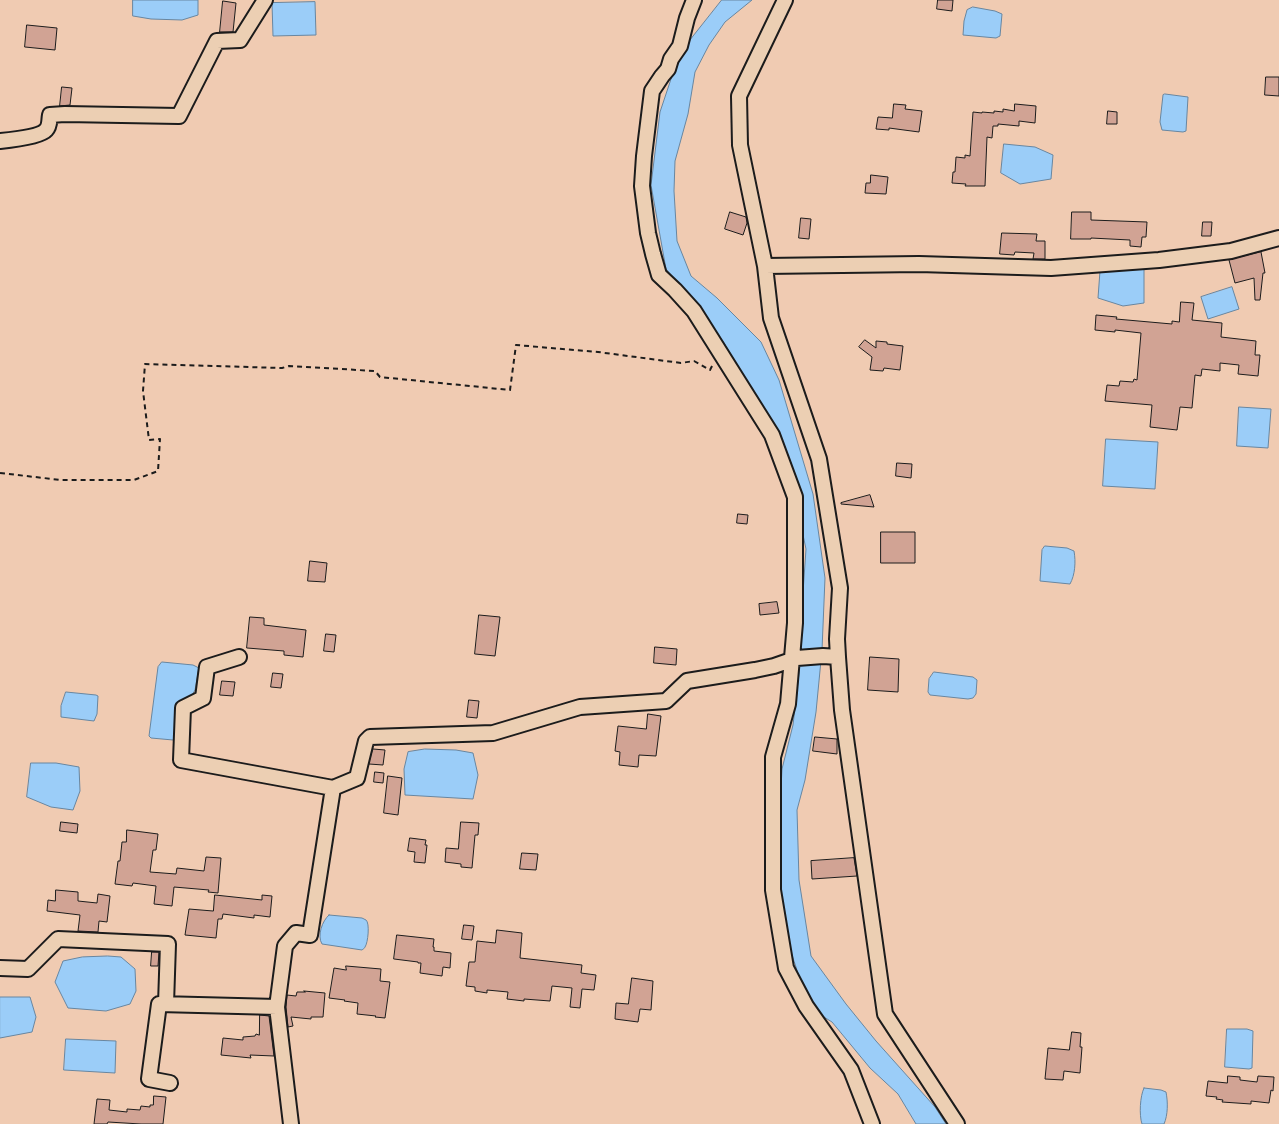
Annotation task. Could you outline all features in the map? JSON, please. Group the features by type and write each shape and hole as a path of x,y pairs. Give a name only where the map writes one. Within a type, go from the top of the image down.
{"street":[{"path":"0,141 39,134 45,131 49,124 50,115 179,116 217,41 240,40 265,0"},
{"path":"694,0 680,46 671,59 668,69 652,92 642,186 648,233 659,275 694,311 772,435 795,497 795,658 788,704 774,757 773,890 786,968 806,1006 851,1070 872,1124"},
{"path":"785,0 739,96 740,145 766,266 771,318 819,459 840,588 837,638 842,710 885,1014 957,1124"},
{"path":"766,266 919,264 1051,268 1159,260 1231,251 1279,238"},
{"path":"239,657 207,667 203,698 183,708 181,760 333,788 357,778 366,741 370,737 493,733 580,707 666,701 688,681 774,666 795,658 838,657"},
{"path":"291,1124 278,1007 285,946 296,933 310,935 333,788"},
{"path":"0,968 28,969 58,939 168,944 166,1004"},
{"path":"170,1083 149,1079 159,1004 278,1007"}],"path":[{"path":"0,473 61,480 134,480 158,471 160,439 149,440 143,391 145,364 282,368 289,366 375,371 380,377 510,390 516,345 598,352 681,364 694,361 710,370 720,351"}],"water":[{"path":"133,0 198,0 198,15 182,20 151,19 133,16"},
{"path":"722,0 752,0 725,22 709,45 695,72 688,114 675,161 674,191 677,241 691,276 717,298 761,342 779,380 813,494 825,578 822,650 816,712 805,780 797,810 799,880 811,956 846,1004 935,1107 946,1124 916,1124 898,1094 870,1068 832,1022 806,1006 785,935 778,881 782,769 793,725 799,673 806,549 795,497 756,397 724,343 693,299 666,269 651,185 660,112 672,76 690,40"},
{"path":"315,2 316,35 273,36 272,3"},
{"path":"973,7 1002,14 1000,36 996,38 963,35 967,10"},
{"path":"1163,95 1188,97 1186,131 1162,130 1160,122"},
{"path":"1004,144 1035,147 1053,155 1051,179 1020,184 1001,173"},
{"path":"1125,266 1144,269 1144,303 1123,306 1098,298 1100,271"},
{"path":"1232,287 1239,309 1208,319 1201,297"},
{"path":"1239,407 1271,409 1268,448 1237,446"},
{"path":"1106,439 1158,442 1155,489 1103,486"},
{"path":"1045,546 1067,548 1074,551 1075,568 1070,584 1040,581 1042,550"},
{"path":"162,662 193,665 199,668 195,690 176,738 173,740 151,738 149,736 158,667"},
{"path":"934,672 973,677 977,680 976,694 973,698 968,699 930,695 928,692 929,679"},
{"path":"66,692 98,696 97,714 94,721 61,717 61,706"},
{"path":"425,749 456,750 473,753 478,775 473,799 405,795 404,769 408,752"},
{"path":"31,763 56,763 79,767 80,791 73,810 51,807 27,797"},
{"path":"329,915 366,920 368,933 365,948 362,950 322,944 320,937 321,929"},
{"path":"82,957 121,957 135,969 136,991 130,1004 106,1011 68,1008 55,982 63,961"},
{"path":"0,997 30,997 36,1017 32,1032 0,1038"},
{"path":"1227,1029 1247,1029 1253,1031 1252,1068 1225,1067"},
{"path":"66,1039 116,1041 115,1073 64,1070"},
{"path":"1144,1088 1166,1092 1167,1108 1164,1124 1142,1124 1140,1106"}],"building":[{"path":"938,0 953,0 952,11 937,9"},
{"path":"223,1 236,3 233,32 220,32"},
{"path":"27,25 57,28 55,50 25,47"},
{"path":"1266,77 1279,77 1279,96 1265,95"},
{"path":"62,87 72,88 70,105 60,106"},
{"path":"894,104 906,105 905,109 922,111 919,132 889,128 889,130 876,129 878,117 892,118"},
{"path":"1015,104 1036,106 1035,123 1019,121 1019,126 998,124 998,126 993,126 992,138 987,137 985,186 965,186 966,184 952,183 956,157 965,158 965,155 970,156 973,112 994,113 994,111 1003,112 1003,109 1014,111"},
{"path":"1108,111 1117,112 1117,124 1107,124"},
{"path":"871,175 888,177 886,194 865,193 866,183 870,183"},
{"path":"730,212 746,217 747,223 743,235 725,229"},
{"path":"1072,212 1091,212 1091,220 1147,222 1146,237 1142,237 1141,247 1130,246 1130,240 1071,239"},
{"path":"801,218 811,219 809,239 799,238"},
{"path":"1203,222 1212,222 1211,236 1202,236"},
{"path":"1002,233 1037,234 1036,241 1045,241 1045,259 1033,259 1034,253 1015,252 1014,255 1000,254"},
{"path":"1261,252 1265,273 1263,273 1260,300 1255,300 1254,278 1235,283 1229,260"},
{"path":"1181,302 1194,303 1192,320 1222,323 1221,337 1256,341 1255,355 1260,355 1258,376 1238,374 1239,365 1220,363 1220,371 1202,369 1201,376 1195,375 1192,408 1180,407 1177,430 1150,427 1152,405 1105,401 1107,385 1119,386 1120,381 1133,382 1134,379 1137,380 1141,333 1095,330 1096,315 1117,317 1116,319 1172,324 1172,321 1179,322"},
{"path":"865,340 876,348 876,341 903,346 900,370 884,368 883,371 870,370 872,357 859,347"},
{"path":"897,463 912,464 911,478 896,476"},
{"path":"870,495 874,507 841,504 841,503"},
{"path":"738,514 748,515 747,524 737,523"},
{"path":"881,532 915,532 915,563 881,563"},
{"path":"310,561 327,563 325,582 308,581"},
{"path":"777,602 779,613 760,615 759,604"},
{"path":"479,615 500,617 495,656 475,654"},
{"path":"250,617 264,618 264,625 306,630 303,657 284,655 284,651 247,648"},
{"path":"326,634 336,635 334,652 324,651"},
{"path":"655,647 677,649 676,665 654,663"},
{"path":"870,657 899,659 898,692 868,690"},
{"path":"273,673 283,674 281,688 271,687"},
{"path":"222,681 235,682 233,696 220,695"},
{"path":"469,700 479,701 477,718 467,717"},
{"path":"648,714 661,716 656,756 639,755 638,767 619,765 620,752 615,751 618,726 646,729"},
{"path":"815,737 837,739 837,754 813,751"},
{"path":"373,749 385,750 383,765 369,764"},
{"path":"375,772 384,773 383,783 374,782"},
{"path":"388,776 402,778 398,815 384,813"},
{"path":"61,822 78,824 77,833 60,831"},
{"path":"461,822 479,823 478,835 475,835 472,868 461,867 461,864 445,862 446,848 458,849"},
{"path":"127,830 158,834 156,850 153,850 150,872 176,874 177,868 204,871 206,857 221,858 218,893 208,892 209,890 174,887 172,906 154,904 156,886 133,883 132,886 115,884 122,842 126,842"},
{"path":"410,838 426,840 425,863 414,862 415,852 408,851"},
{"path":"522,853 538,854 536,870 520,869"},
{"path":"854,858 857,876 812,879 811,861"},
{"path":"56,890 78,892 78,901 97,903 98,894 110,896 107,922 99,921 98,932 78,931 80,915 47,911 48,900 55,901"},
{"path":"215,895 262,900 262,895 272,896 270,917 254,915 254,918 223,914 222,919 218,919 216,938 185,935 189,909 213,911"},
{"path":"464,925 474,926 472,940 462,939"},
{"path":"497,930 522,933 520,958 582,965 581,973 596,975 594,990 582,989 580,1008 570,1007 572,988 552,986 550,1001 524,999 524,1001 507,999 508,992 487,990 487,993 475,991 475,987 466,986 469,962 475,962 477,941 495,943"},
{"path":"397,935 434,939 434,951 451,953 450,968 443,967 442,976 420,973 421,963 394,959"},
{"path":"152,952 159,952 158,966 151,966"},
{"path":"346,966 381,969 380,981 390,982 385,1018 357,1014 358,1003 329,998 334,968 346,970"},
{"path":"632,978 653,981 651,1010 640,1009 638,1022 615,1019 616,1003 628,1004"},
{"path":"297,992 325,993 323,1017 311,1017 311,1019 291,1017 293,1026 288,1027 287,995 296,996"},
{"path":"260,1015 269,1016 274,1056 250,1055 251,1058 221,1055 223,1038 243,1040 243,1037 259,1035"},
{"path":"1072,1032 1081,1033 1080,1073 1064,1071 1063,1080 1045,1079 1048,1048 1069,1050"},
{"path":"1228,1076 1257,1082 1258,1076 1274,1077 1273,1091 1271,1090 1269,1103 1251,1101 1251,1104 1222,1102 1223,1100 1216,1099 1217,1097 1206,1096 1208,1081 1227,1083"},
{"path":"154,1096 166,1097 163,1124 108,1122 107,1124 94,1124 97,1099 110,1100 109,1110 127,1112 127,1109 140,1110 141,1106 150,1107 150,1105 153,1105"}]}
